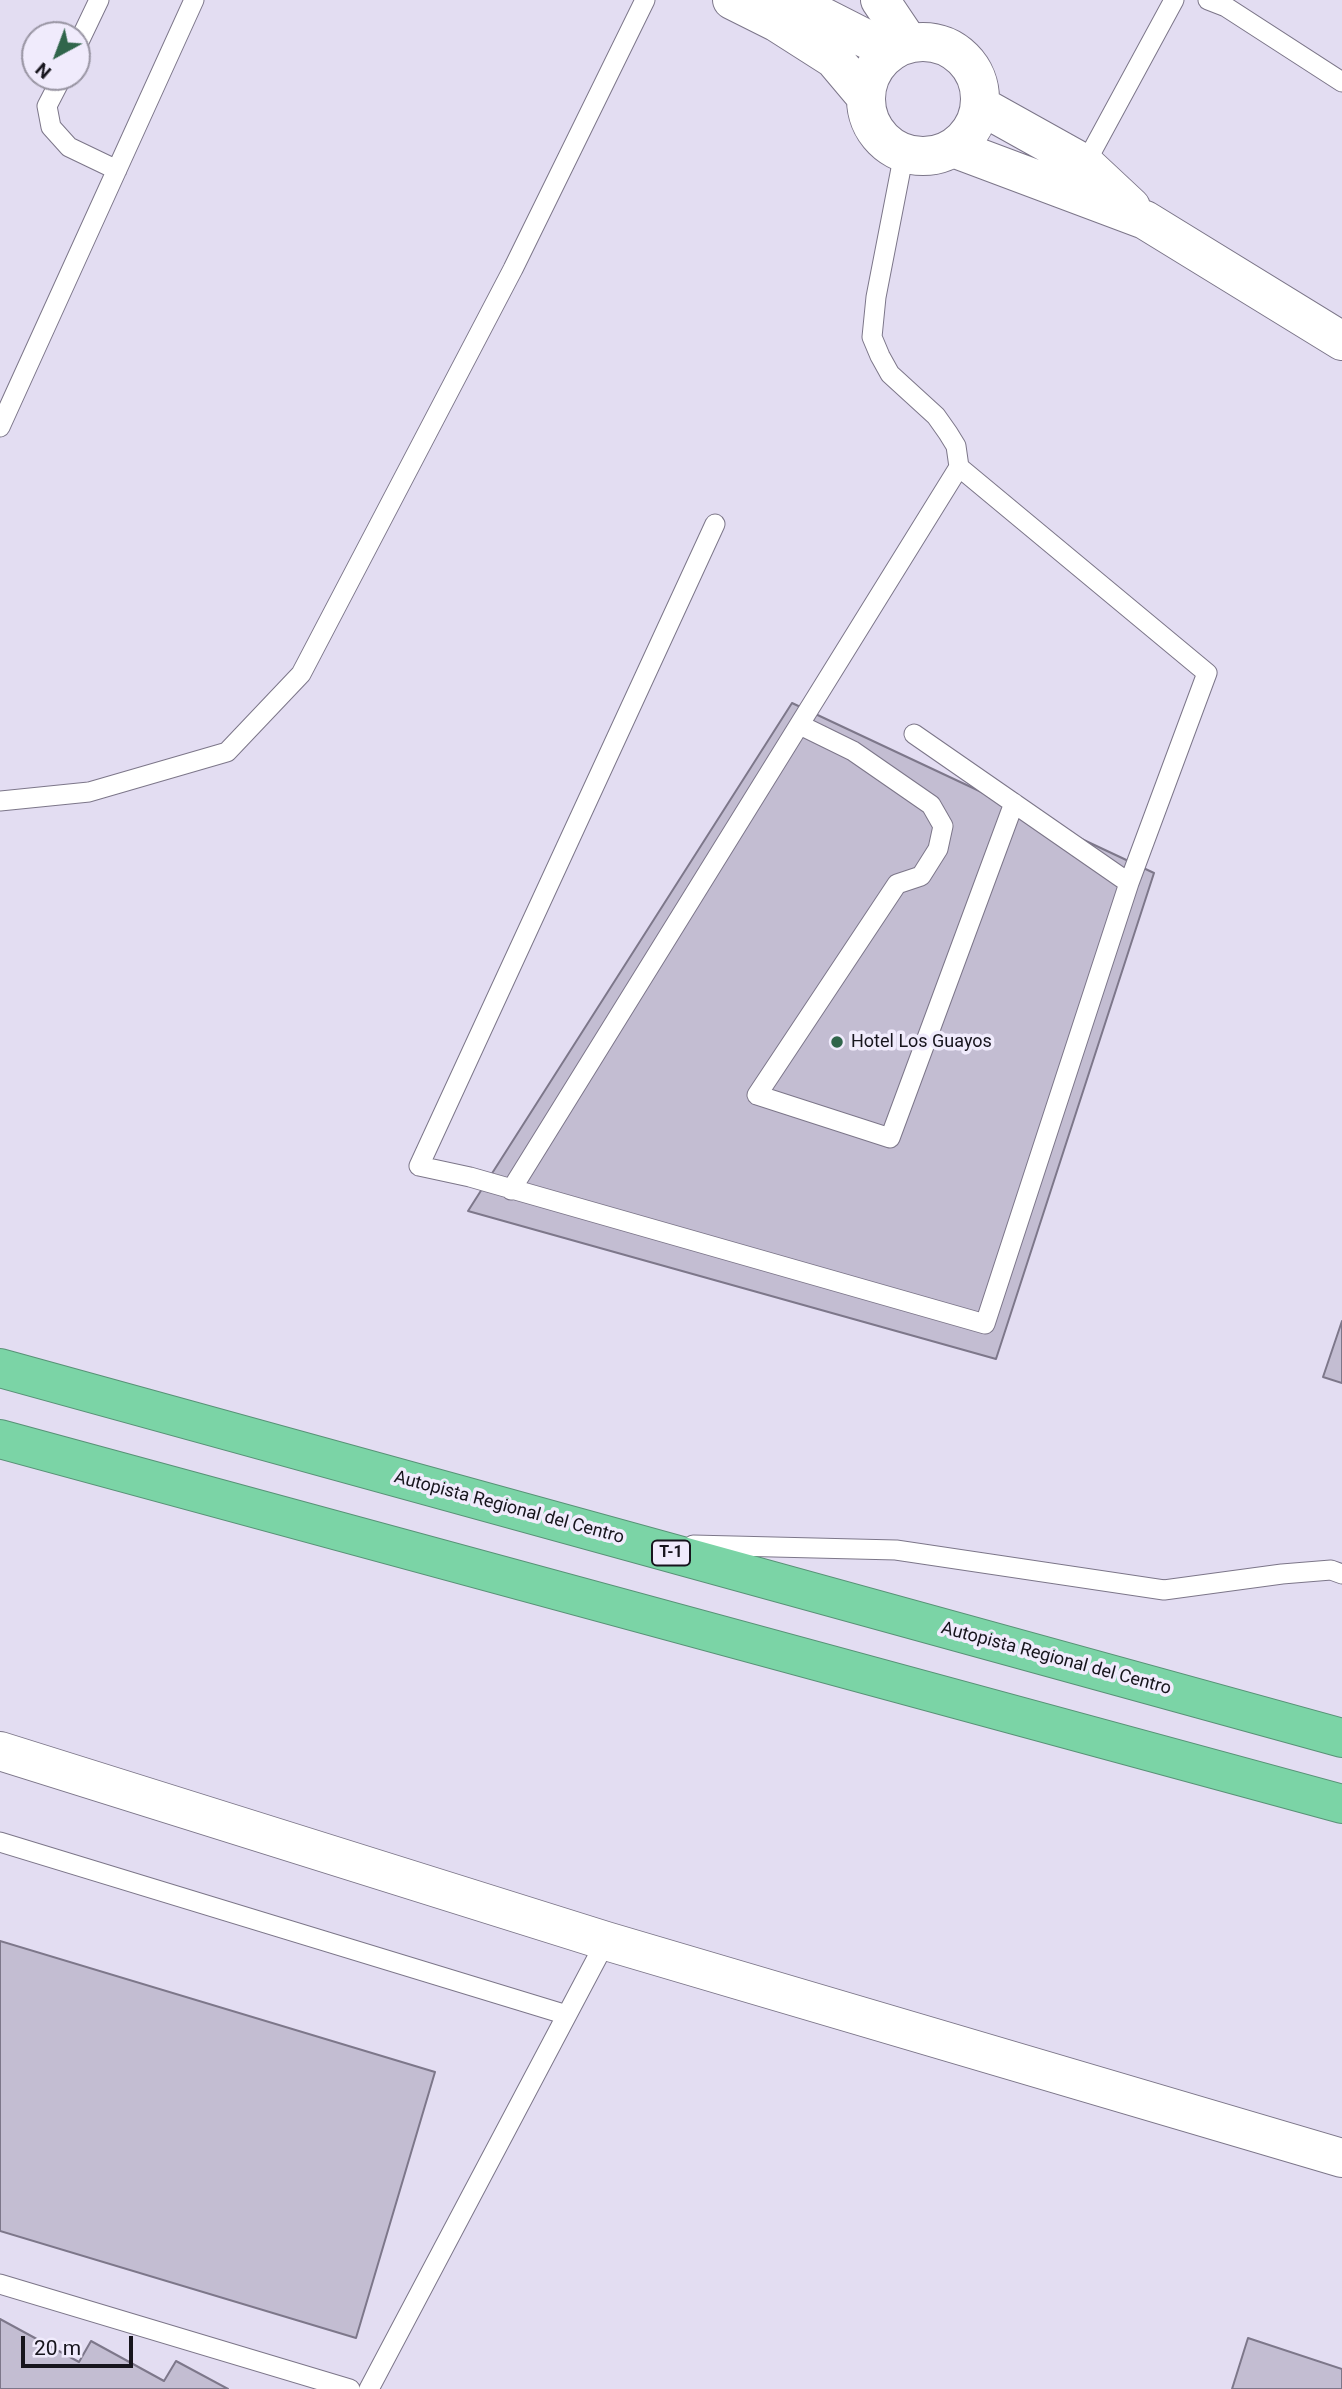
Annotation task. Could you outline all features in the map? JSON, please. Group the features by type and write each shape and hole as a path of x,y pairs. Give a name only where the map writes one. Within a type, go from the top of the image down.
{"highway":[{"name":"Autopista Regional del Centro","path":"0,1368 1342,1738"},
{"path":"0,1439 1342,1804"}],"street":[{"path":"732,0 776,22 834,59 866,97"},
{"path":"790,0 899,47 927,42 945,47 961,56 980,87 981,106 966,137 953,148 938,155 904,153 888,145 876,131 868,115 866,97 873,72 899,47"},
{"path":"880,0 899,47"},
{"path":"981,106 1084,164 1145,220 1342,341"},
{"path":"953,148 1145,220"},
{"path":"0,1751 606,1941 1342,2158"}],"lane":[{"path":"90,21 100,0"},
{"path":"0,427 194,0"},
{"path":"0,801 89,792 227,752 301,674 513,269 645,0"},
{"path":"1084,164 1174,0"},
{"path":"1208,0 1226,7 1342,82"},
{"path":"55,91 47,106 51,127 69,147 117,170"},
{"path":"511,1189 959,467 956,446 948,433 936,416 890,374 872,337 876,297 904,153"},
{"path":"715,524 419,1166 511,1189 985,1324 1129,883 1207,673 959,467"},
{"path":"800,725 853,751 931,805 943,826 938,849 921,876 897,884 757,1095 890,1138 1014,803"},
{"path":"914,734 1129,883"},
{"path":"639,1544 895,1550 1164,1590 1282,1574 1331,1570 1342,1574"},
{"path":"0,1842 567,2015"},
{"path":"369,2389 606,1941"},
{"path":"0,2284 350,2389"}],"building":[{"name":"Hotel Los Guayos","path":"792,703 1154,873 996,1359 468,1211"},
{"path":"1342,1321 1342,1383 1323,1377"},
{"path":"0,1941 435,2072 356,2338 0,2231"},
{"path":"0,2319 79,2362 91,2341 164,2381 176,2361 228,2389 0,2389"},
{"path":"1248,2338 1342,2369 1342,2389 1232,2389"}],"place":[{"name":"Hotel Los Guayos","path":"837,1042"}]}
